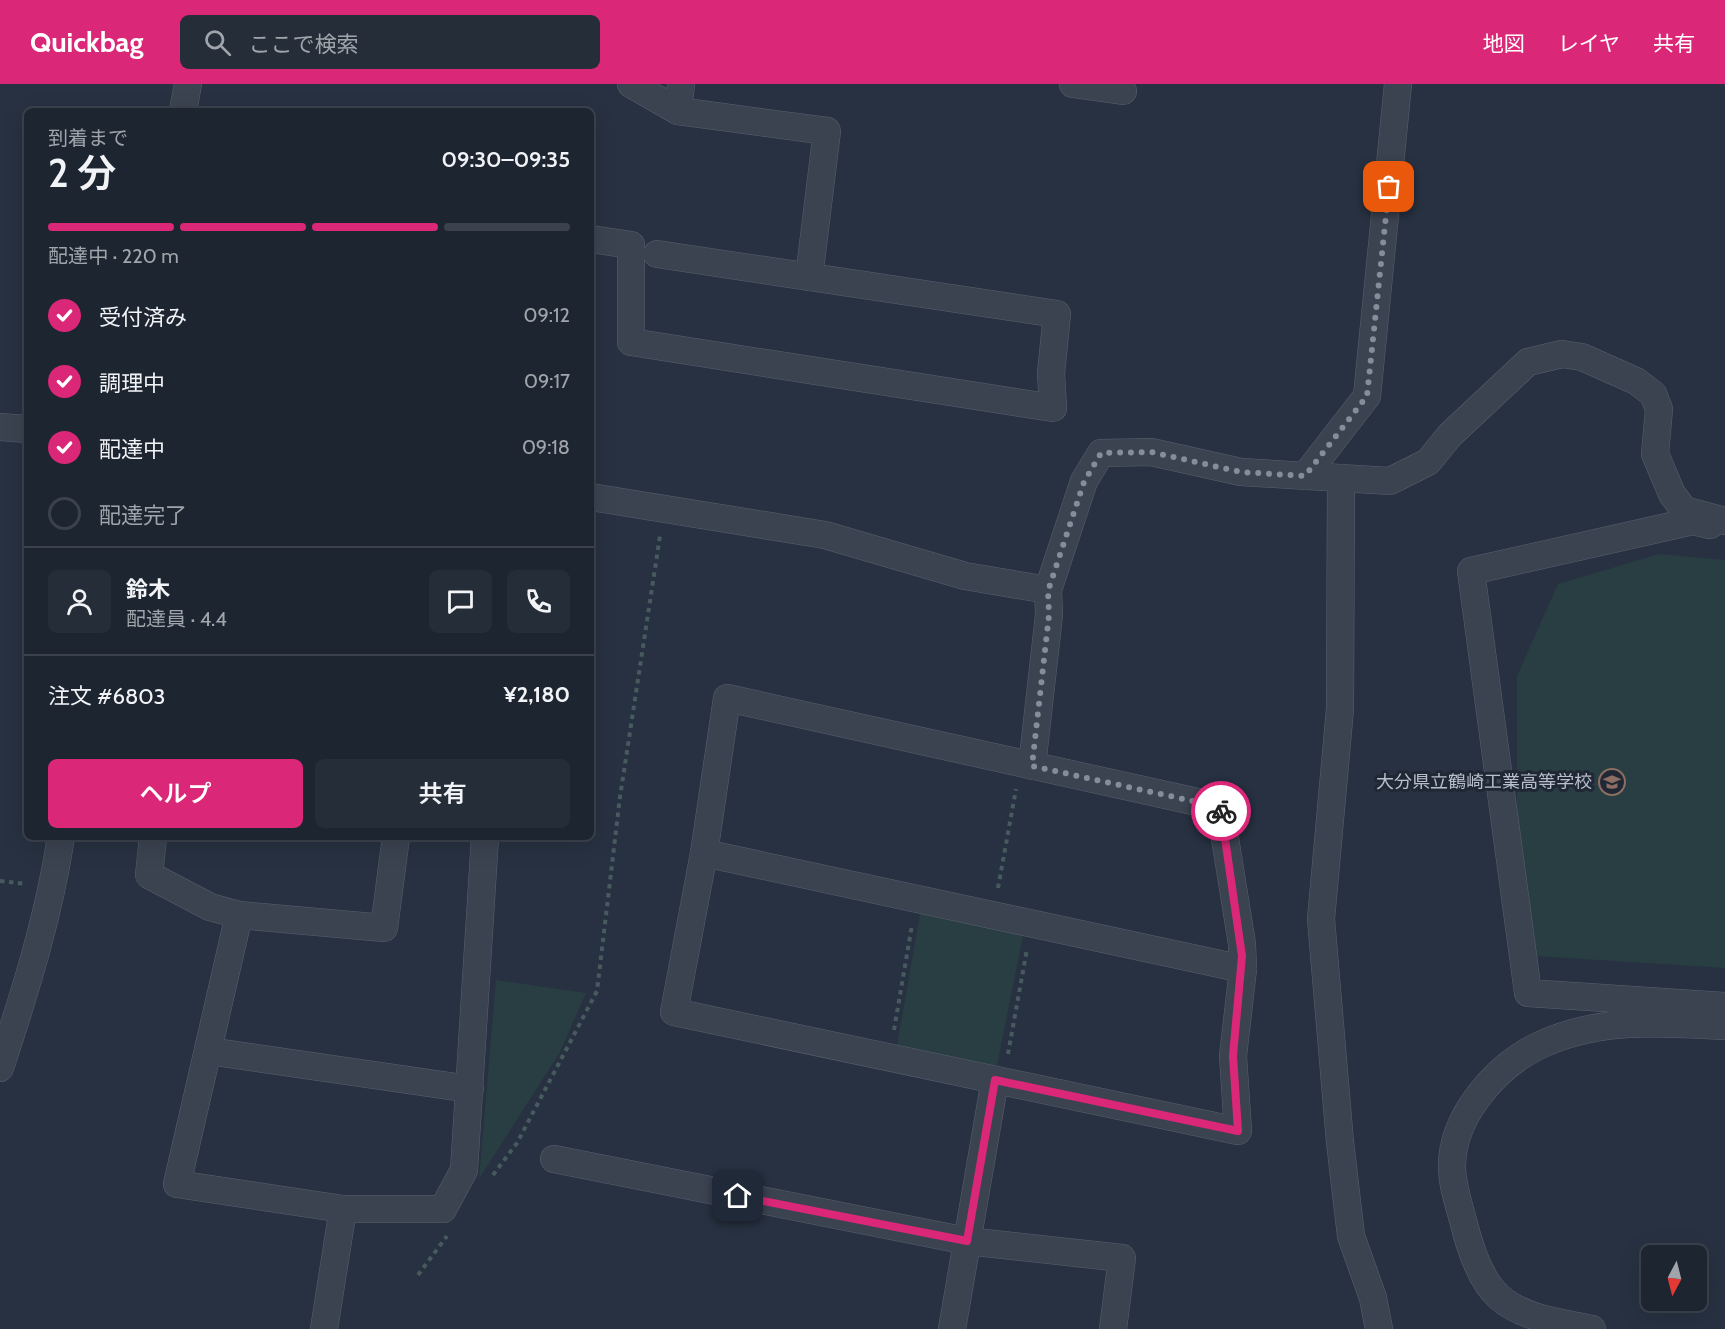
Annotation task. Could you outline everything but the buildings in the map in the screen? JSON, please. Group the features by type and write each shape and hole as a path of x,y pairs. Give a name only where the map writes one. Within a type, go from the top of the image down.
{"street":[{"path":"184,108 188,84"},
{"path":"631,84 678,111 827,131 809,277"},
{"path":"678,111 681,84"},
{"path":"1073,84 1123,91"},
{"path":"1305,476 1367,396 1398,84"},
{"path":"594,239 631,245 631,342 1053,408 1051,373 1057,314 657,254"},
{"path":"1032,766 1049,615 1048,591 1084,482 1101,453 1151,452 1241,472 1390,481 1428,462 1450,435 1528,362 1562,354 1582,357 1625,376 1653,394 1659,409 1655,454 1672,494 1684,510 1725,521"},
{"path":"0,427 24,429"},
{"path":"1341,478 1340,709 1321,919 1340,1142 1351,1236 1373,1298 1379,1329"},
{"path":"594,497 825,536 965,576 1048,591"},
{"path":"1725,528 1693,521 1471,571 1528,993 1725,1006"},
{"path":"727,698 1032,766 1220,807 1242,944 1243,969 1233,1056 1238,1131 674,1012 704,853 727,698"},
{"path":"0,1068 51,898 61,840"},
{"path":"153,840 149,874 210,907 239,915 384,928 396,840"},
{"path":"239,915 177,1184 343,1209 443,1209 464,1170 485,840"},
{"path":"704,853 1243,969"},
{"path":"1592,1329 1526,1314 1498,1296 1478,1265 1467,1237 1452,1166 1456,1139 1463,1121 1477,1099 1513,1062 1537,1046 1572,1033 1612,1024 1643,1022 1725,1026"},
{"path":"208,1051 470,1089"},
{"path":"952,1329 999,1081"},
{"path":"554,1159 967,1241 1122,1258 1113,1329"},
{"path":"324,1329 343,1209"}],"path":[{"path":"489,1181 517,1143 597,991 620,797 664,509"},
{"path":"993,915 1019,776 1032,766"},
{"path":"889,1058 916,899"},
{"path":"999,1081 1032,924"},
{"path":"418,1275 453,1228"}],"green space":[{"name":"大分県立鶴崎工業高等学校","path":"1659,554 1725,560 1725,968 1536,956 1517,851 1517,676 1558,584"},
{"path":"921,909 1024,931 997,1066 897,1045"},
{"path":"496,980 586,993 560,1052 479,1179"}],"way so far":[{"path":"1221,811 1220,807 1032,766 1049,615 1048,591 1084,482 1101,453 1151,452 1241,472 1305,476 1367,396 1389,187"}],"place":[{"name":"大分県立鶴崎工業高等学校","path":"1612,782"}],"route":[{"path":"738,1196 967,1241 995,1080 1238,1131 1238,1101 1233,1056 1243,969 1242,944 1221,811"}]}
